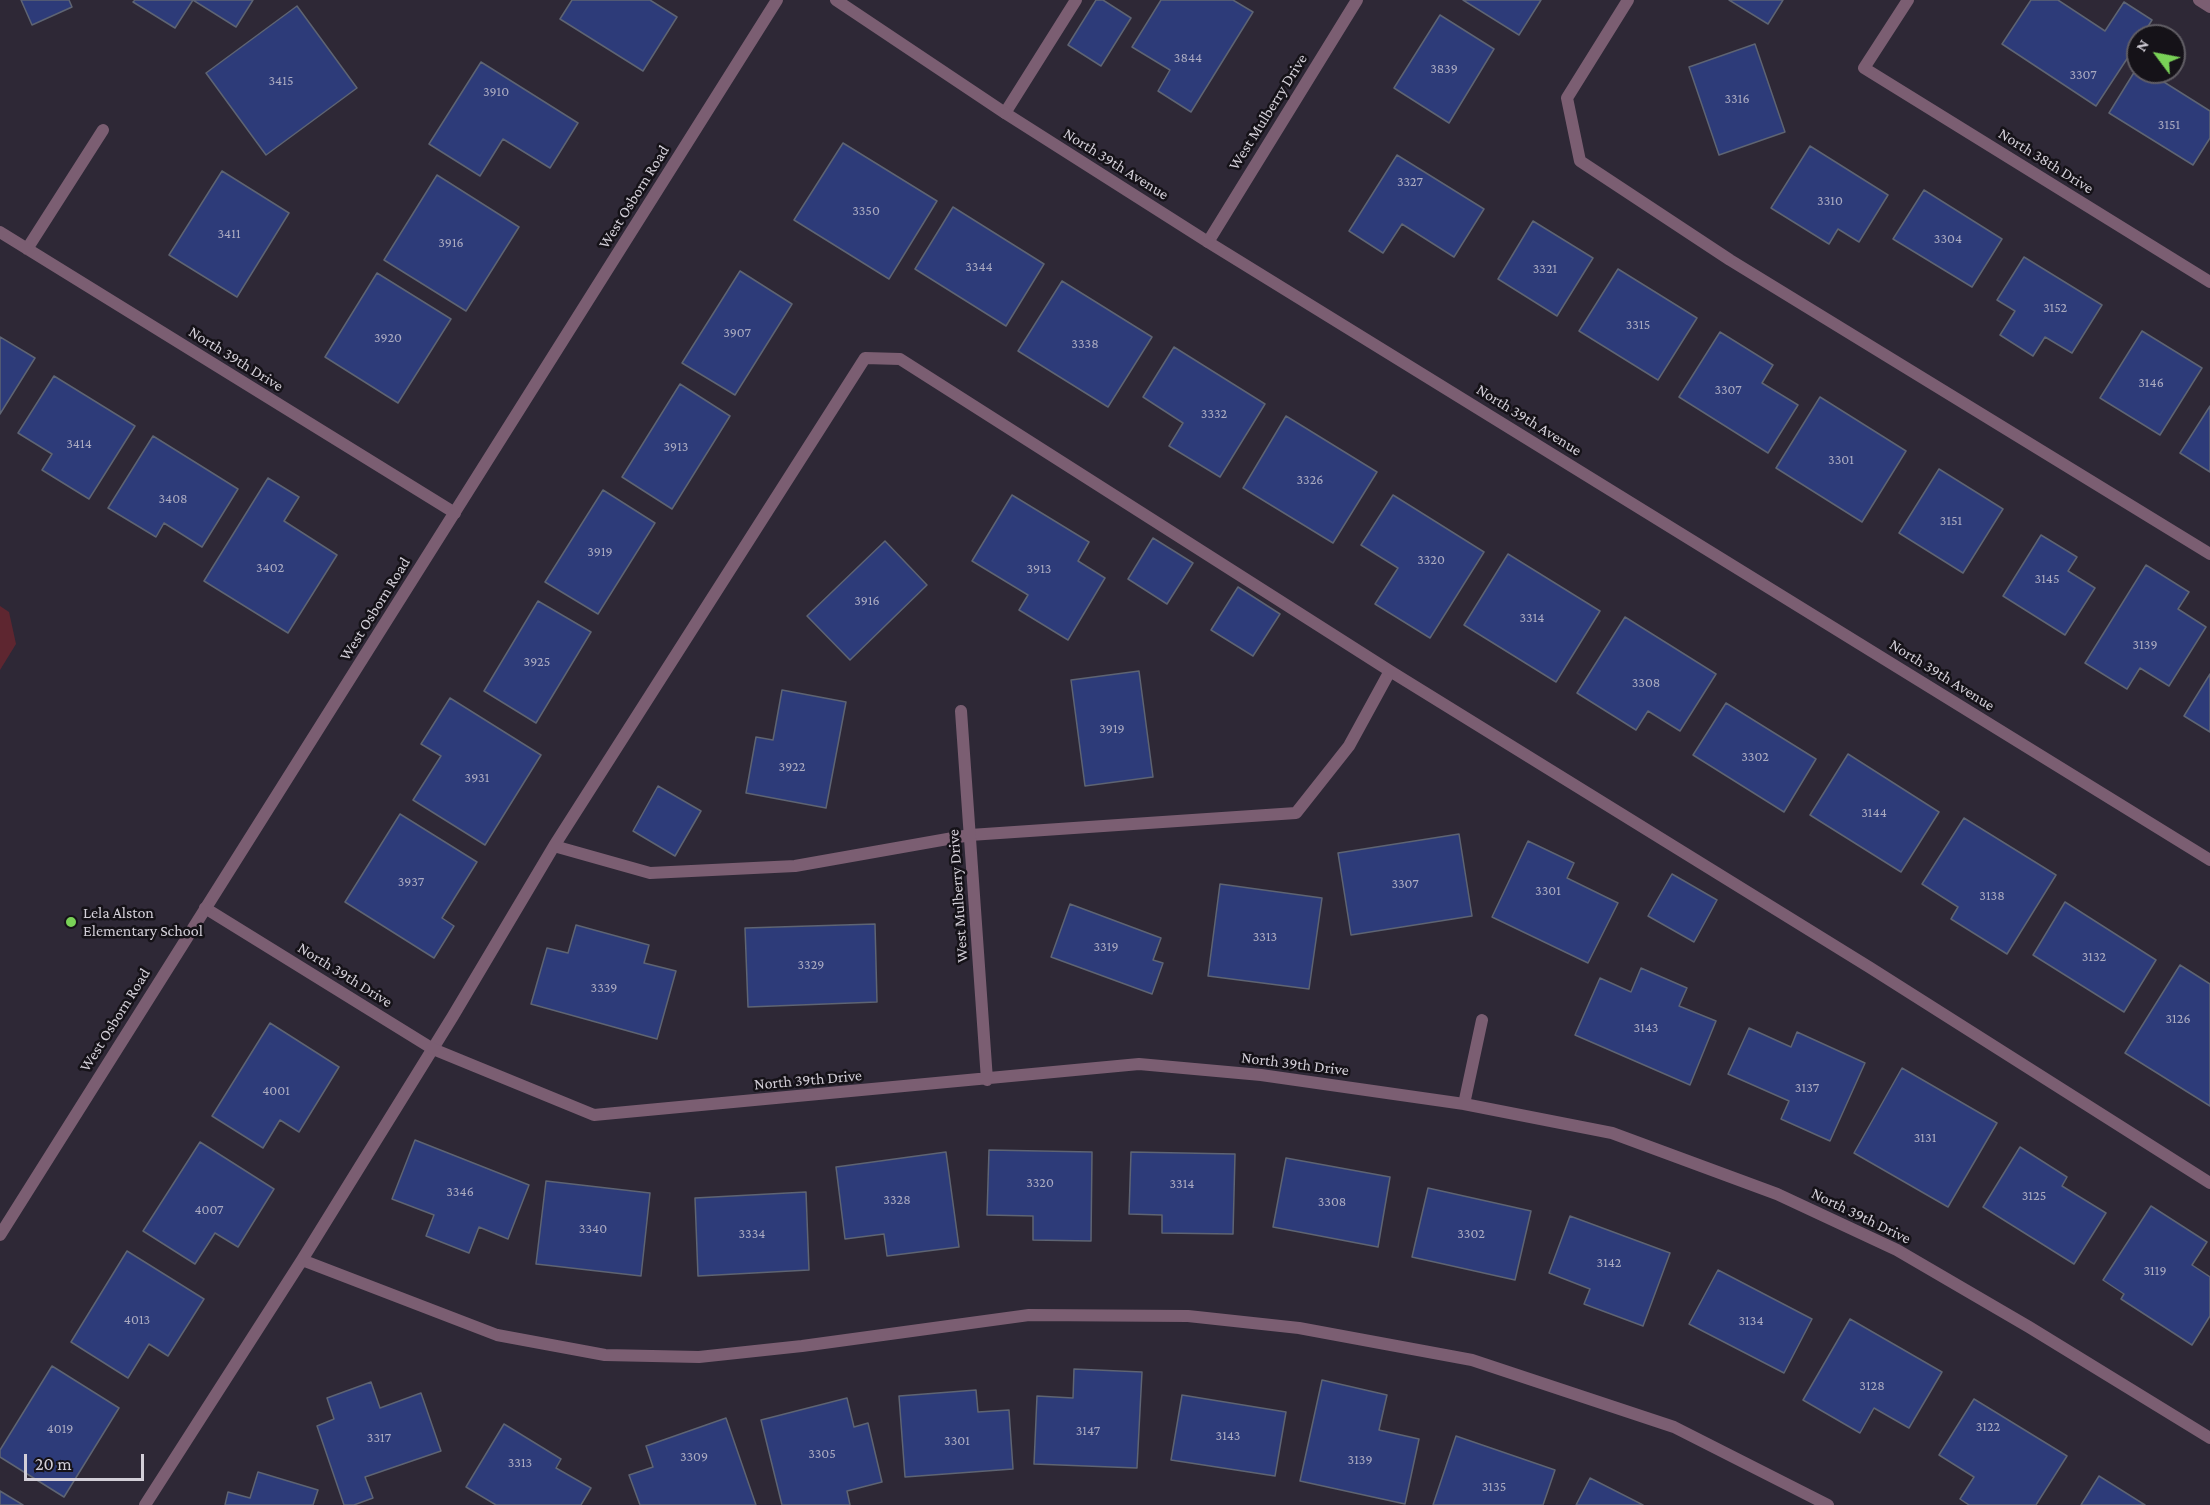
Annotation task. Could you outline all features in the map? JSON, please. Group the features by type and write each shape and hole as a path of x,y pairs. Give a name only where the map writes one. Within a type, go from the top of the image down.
{"street":[{"name":"West Osborn Road","path":"0,1235 777,0"},
{"name":"North 39th Avenue","path":"836,0 1005,113 1208,242 2210,860"},
{"path":"1005,113 1076,0"},
{"name":"West Mulberry Drive","path":"1208,242 1357,0"},
{"path":"1628,0 1567,98 1580,161 1740,266 2210,554"},
{"name":"North 38th Drive","path":"1908,0 1864,68 2210,282"},
{"path":"2199,0 2210,7"},
{"path":"27,249 103,130"},
{"name":"North 39th Drive","path":"0,232 455,513"},
{"path":"145,1505 302,1260 433,1049 554,846 865,358 900,359 1390,671 2210,1183"},
{"path":"554,846 650,873 795,866 970,835 1296,813 1349,746 1390,671"},
{"name":"West Mulberry Drive","path":"961,711 987,1080"},
{"name":"North 39th Drive","path":"205,908 433,1049 594,1115 1139,1064 1262,1076 1464,1104 1612,1133 1777,1194 1897,1250 2029,1327 2210,1438"},
{"path":"1464,1104 1482,1020"},
{"path":"302,1260 497,1335 605,1355 699,1357 802,1346 1029,1315 1188,1316 1299,1328 1472,1360 1651,1419 1674,1427 1828,1505"}],"shaded area":[{"path":"0,606 9,612 16,644 0,670"}],"building":[{"path":"21,0 69,0 72,7 32,25"},
{"path":"135,0 193,0 175,28 133,2"},
{"path":"193,0 253,0 236,27"},
{"path":"572,0 650,0 677,17 643,71 560,19"},
{"path":"1096,0 1103,0 1131,18 1101,66 1068,45"},
{"path":"1161,0 1233,0 1253,12 1191,112 1158,91 1170,70 1132,47"},
{"path":"1463,0 1541,0 1519,35"},
{"path":"1729,0 1783,0 1768,24"},
{"path":"2031,0 2058,0 2105,31 2124,2 2152,20 2150,24 2126,24 2126,60 2096,106 2002,44"},
{"path":"297,6 357,88 266,155 206,73"},
{"path":"1440,15 1494,49 1449,123 1394,88"},
{"path":"1755,44 1785,132 1719,155 1689,67"},
{"path":"481,62 578,123 550,168 503,139 480,176 429,144"},
{"path":"2127,84 2167,84 2210,111 2210,138 2193,165 2109,113"},
{"path":"843,143 937,201 889,279 794,220"},
{"path":"1810,146 1888,195 1859,242 1838,229 1829,244 1771,208"},
{"path":"1397,155 1484,209 1454,257 1402,224 1383,253 1349,231"},
{"path":"222,171 289,213 237,297 169,255"},
{"path":"437,175 519,227 466,311 384,260"},
{"path":"1924,190 2002,239 1972,287 1893,239"},
{"path":"953,207 1044,264 1006,326 915,269"},
{"path":"1533,221 1593,258 1557,316 1498,279"},
{"path":"2024,257 2102,305 2072,353 2045,337 2033,356 2000,335 2015,311 1997,300"},
{"path":"1618,269 1697,318 1658,380 1579,331"},
{"path":"740,271 792,304 735,395 682,363"},
{"path":"377,273 451,319 398,403 325,357"},
{"path":"1062,281 1152,337 1108,407 1018,351"},
{"path":"2142,331 2202,368 2160,435 2100,398"},
{"path":"1720,332 1773,365 1762,383 1798,405 1768,453 1679,397"},
{"path":"0,337 35,358 0,414"},
{"path":"1174,347 1265,404 1220,477 1169,446 1183,423 1143,397"},
{"path":"54,376 135,426 89,499 42,470 52,454 18,433"},
{"path":"680,384 730,416 672,509 622,477"},
{"path":"1820,397 1906,451 1862,522 1776,468"},
{"path":"2210,406 2210,472 2180,453"},
{"path":"1286,416 1377,472 1333,543 1243,488"},
{"path":"153,436 238,489 202,547 164,523 156,537 108,508"},
{"path":"1939,469 2003,509 1963,573 1899,533"},
{"path":"268,478 299,497 284,521 337,555 288,633 204,581"},
{"path":"603,490 655,523 598,614 545,582"},
{"path":"1012,495 1089,542 1078,561 1105,578 1068,640 1019,610 1028,595 972,561"},
{"path":"1393,495 1484,552 1430,638 1375,604 1398,568 1361,545"},
{"path":"2041,535 2077,557 2068,571 2095,588 2065,635 2003,596"},
{"path":"1153,538 1193,563 1167,604 1128,579"},
{"path":"885,541 927,585 850,660 807,616"},
{"path":"1508,554 1600,611 1556,682 1464,625"},
{"path":"2146,565 2189,592 2178,609 2206,627 2169,686 2140,668 2127,689 2085,663"},
{"path":"1238,587 1280,614 1253,656 1211,630"},
{"path":"538,601 591,632 536,723 484,691"},
{"path":"1625,617 1716,674 1680,731 1648,711 1636,730 1577,693"},
{"path":"1139,671 1153,777 1085,786 1071,680"},
{"path":"2210,674 2210,732 2184,716"},
{"path":"782,690 846,702 826,808 746,793 756,737 773,740"},
{"path":"450,698 541,755 485,845 413,800 441,756 421,744"},
{"path":"1726,703 1816,759 1784,812 1693,755"},
{"path":"1848,754 1939,812 1901,872 1810,815"},
{"path":"658,786 701,811 675,856 633,831"},
{"path":"400,814 477,862 442,918 454,926 434,958 345,902"},
{"path":"1964,818 2056,875 2007,954 1951,919 1958,907 1922,884"},
{"path":"1459,834 1472,916 1351,935 1338,853"},
{"path":"1528,841 1574,863 1567,878 1618,903 1588,963 1492,917"},
{"path":"1672,874 1717,900 1694,942 1648,916"},
{"path":"1220,884 1322,898 1309,989 1208,976"},
{"path":"2065,902 2156,960 2124,1012 2033,955"},
{"path":"1070,904 1161,938 1153,960 1163,963 1152,994 1051,957"},
{"path":"875,924 877,1002 748,1007 745,928"},
{"path":"576,925 649,945 644,963 676,971 657,1039 531,1004 547,948 568,953"},
{"path":"2180,965 2210,984 2210,1106 2125,1053"},
{"path":"1641,968 1687,988 1679,1006 1716,1021 1690,1085 1575,1035 1600,978 1631,992"},
{"path":"270,1023 339,1067 299,1132 280,1120 263,1148 212,1116"},
{"path":"1749,1028 1791,1047 1797,1032 1865,1063 1830,1141 1781,1119 1789,1101 1728,1074"},
{"path":"1902,1068 1997,1123 1948,1207 1854,1153"},
{"path":"415,1140 529,1185 508,1239 479,1227 469,1253 426,1236 434,1215 392,1199"},
{"path":"200,1142 274,1189 238,1247 215,1233 195,1264 143,1231"},
{"path":"2020,1147 2067,1177 2062,1186 2106,1213 2074,1264 1983,1207"},
{"path":"989,1150 1092,1152 1091,1241 1033,1240 1033,1216 987,1215"},
{"path":"946,1152 959,1247 887,1256 884,1234 845,1239 836,1167"},
{"path":"1131,1152 1235,1154 1233,1234 1162,1233 1162,1215 1129,1214"},
{"path":"1286,1158 1390,1177 1378,1247 1273,1227"},
{"path":"546,1181 650,1193 641,1276 536,1264"},
{"path":"1428,1188 1531,1211 1515,1280 1412,1257"},
{"path":"806,1192 809,1270 698,1276 695,1198"},
{"path":"2151,1206 2207,1242 2192,1265 2210,1277 2210,1316 2192,1345 2121,1299 2124,1294 2103,1280"},
{"path":"1570,1216 1670,1253 1643,1326 1584,1304 1590,1289 1549,1273"},
{"path":"127,1251 204,1299 168,1356 149,1344 128,1378 71,1342"},
{"path":"1718,1270 1812,1319 1784,1373 1689,1324"},
{"path":"1850,1319 1942,1372 1909,1428 1874,1408 1860,1433 1803,1400"},
{"path":"52,1366 119,1408 64,1497 0,1457 0,1450"},
{"path":"1074,1369 1142,1372 1137,1468 1034,1464 1037,1396 1073,1398"},
{"path":"1322,1380 1387,1395 1379,1430 1419,1439 1405,1504 1300,1481"},
{"path":"371,1382 380,1408 421,1393 441,1451 365,1477 373,1498 354,1505 344,1505 317,1426 334,1419 327,1398"},
{"path":"976,1390 978,1412 1009,1410 1013,1469 905,1477 899,1396"},
{"path":"1182,1395 1286,1412 1275,1476 1171,1460"},
{"path":"847,1398 854,1427 868,1423 882,1482 847,1491 850,1505 782,1505 761,1420"},
{"path":"1974,1399 2067,1456 2036,1505 1969,1505 1960,1499 1974,1477 1939,1455"},
{"path":"726,1418 756,1505 640,1505 629,1475 653,1467 646,1446"},
{"path":"504,1424 561,1459 556,1468 591,1488 581,1505 496,1505 466,1487"},
{"path":"1456,1436 1555,1470 1543,1505 1433,1505"},
{"path":"258,1472 318,1490 313,1505 225,1505 228,1492 250,1498"},
{"path":"2099,1476 2145,1505 2081,1505"},
{"path":"1590,1478 1643,1505 1576,1505"},
{"path":"0,1491 23,1505 0,1505"}],"place":[{"name":"Lela Alston Elementary School","path":"71,922"}]}
